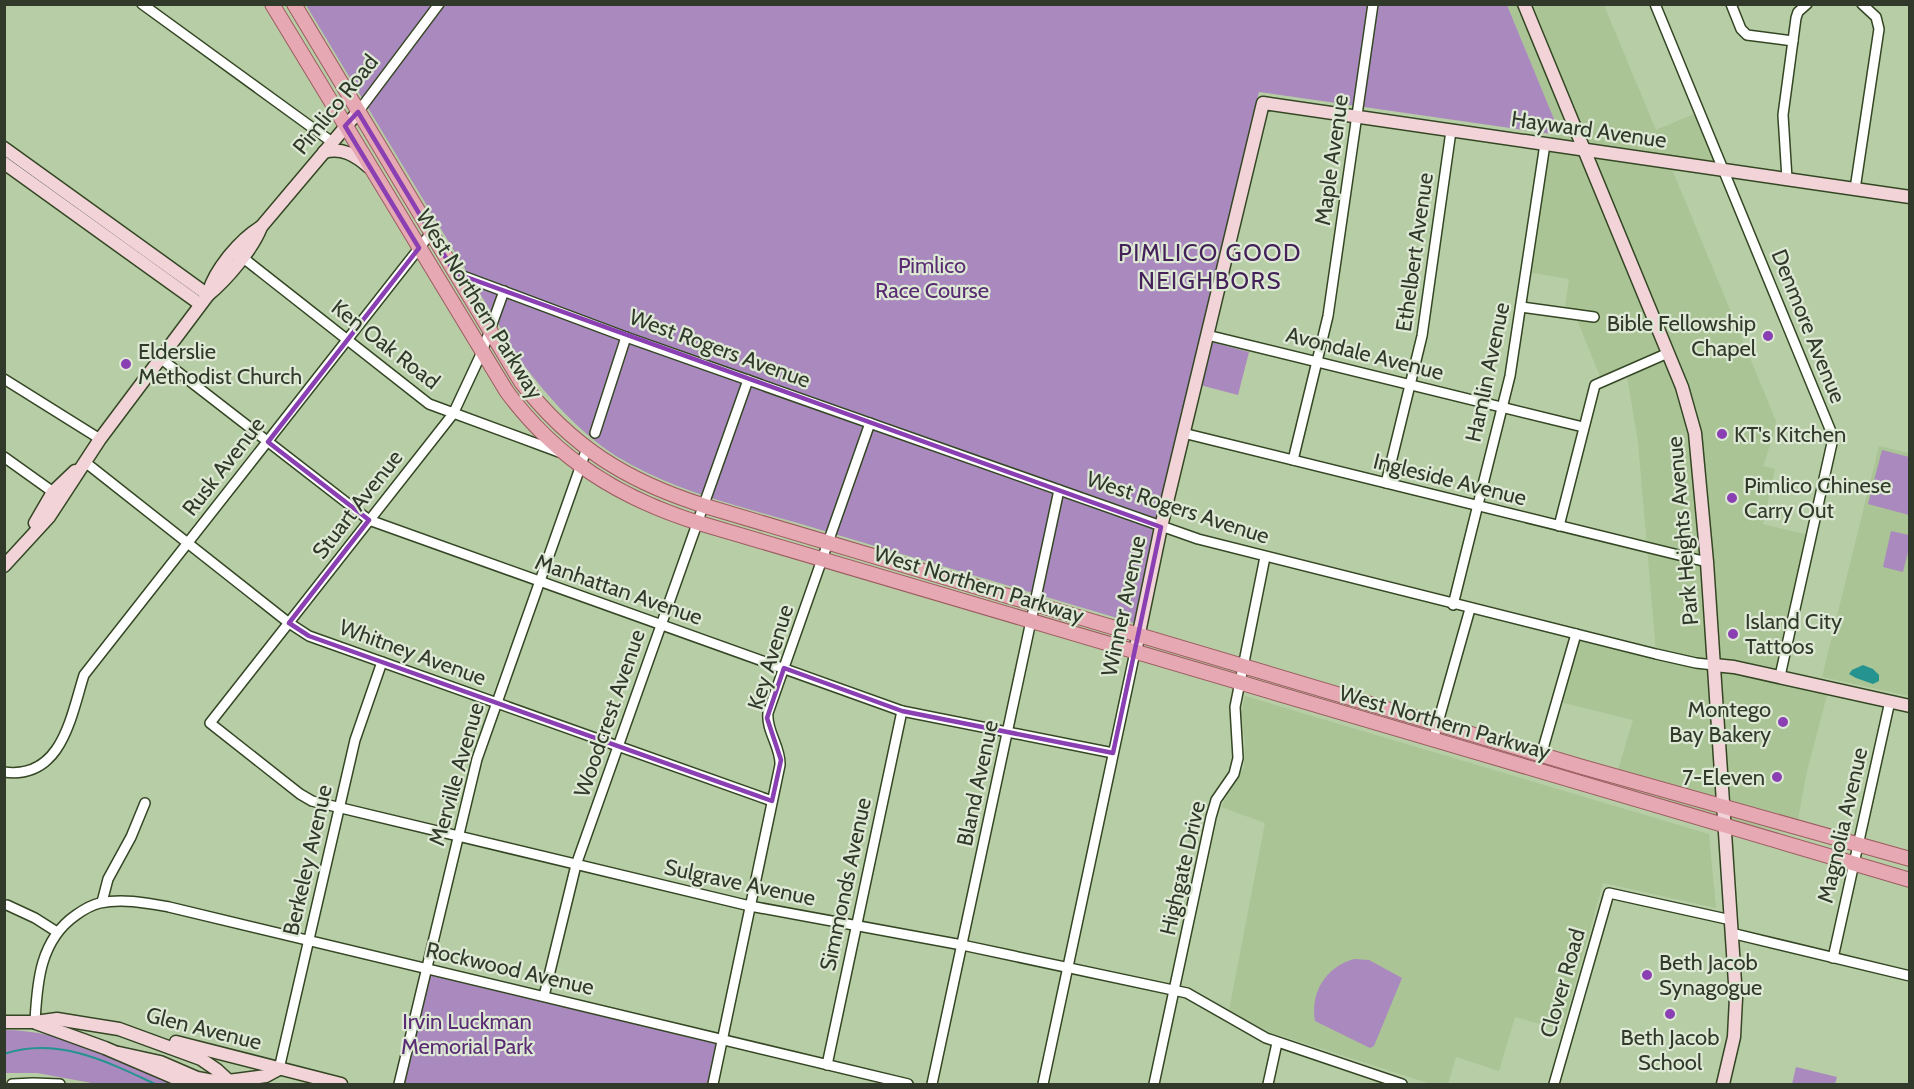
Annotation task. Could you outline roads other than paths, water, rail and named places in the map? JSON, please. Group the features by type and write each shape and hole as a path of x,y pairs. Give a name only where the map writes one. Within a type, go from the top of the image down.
{"main road":[{"name":"West Northern Parkway","path":"272,4 495,375 521,411 580,466 628,496 699,523 1910,880"},
{"name":"West Northern Parkway","path":"294,4 521,382 561,426 587,448 645,484 705,506 1541,755 1910,859"},
{"path":"1725,827 1734,821 1814,842 1832,838"}],"street":[{"path":"142,4 328,147 345,151 372,170"},
{"name":"Pimlico Road","path":"4,566 32,535 36,522 85,462 160,358 204,300 216,288 236,257 256,241 261,227 358,112 439,4"},
{"name":"Maple Avenue","path":"1293,460 1330,303 1373,4"},
{"name":"Park Heights Avenue","path":"1524,4 1682,387 1692,419 1707,562 1731,920 1735,1026 1723,1084"},
{"name":"Denmore Avenue","path":"1655,4 1826,419 1832,439 1780,676"},
{"path":"1731,4 1741,29 1747,35 1793,41"},
{"path":"1787,179 1782,127 1796,18 1798,12 1807,4"},
{"path":"1856,189 1879,29 1876,17 1862,4"},
{"name":"Hayward Avenue","path":"1263,103 1910,197"},
{"name":"Winner Avenue","path":"1043,1084 1161,527 1263,103"},
{"name":"Ethelbert Avenue","path":"1386,483 1422,336 1451,131"},
{"name":"Hamlin Avenue","path":"1453,605 1513,358 1545,144"},
{"path":"4,148 204,300"},
{"path":"4,163 204,300"},
{"name":"Rusk Avenue","path":"4,772 25,772 39,766 60,746 66,734 84,675 432,234"},
{"name":"Ken Oak Road","path":"236,257 424,401 453,414 564,453"},
{"name":"West Rogers Avenue","path":"455,273 626,337 1220,546 1696,663 1734,666 1910,706"},
{"name":"Stuart Avenue","path":"210,723 453,414 482,352 504,291"},
{"path":"1521,306 1594,317"},
{"name":"Avondale Avenue","path":"1207,335 1583,427"},
{"path":"595,433 626,337"},
{"path":"1559,526 1583,427 1593,391 1598,383 1668,353"},
{"name":"Manhattan Avenue","path":"160,358 369,520 902,711 1113,753"},
{"path":"4,379 100,440"},
{"name":"Woodcrest Avenue","path":"544,996 576,865 748,380"},
{"name":"Key Avenue","path":"713,1084 781,760 768,718 821,559 870,423"},
{"name":"Ingleside Avenue","path":"1183,433 1707,562"},
{"name":"Merville Avenue","path":"399,1084 477,759 587,448"},
{"path":"4,456 57,496"},
{"name":"Whitney Avenue","path":"85,462 289,623 309,636 772,801"},
{"name":"Bland Avenue","path":"932,1084 1059,490"},
{"name":"Highgate Drive","path":"1154,1084 1210,817 1216,800 1234,774 1238,758 1234,717 1238,683 1265,557"},
{"path":"1432,740 1470,609"},
{"path":"1537,771 1576,634"},
{"name":"Berkeley Avenue","path":"279,1069 356,734 382,662"},
{"name":"Magnolia Avenue","path":"1833,958 1890,701"},
{"name":"Simmonds Avenue","path":"827,1065 902,711"},
{"name":"Sulgrave Avenue","path":"210,723 306,798 340,809 750,906 962,945 1174,991 1198,998 1254,1032 1277,1043 1397,1084"},
{"path":"35,1022 42,962 57,932 82,910 102,902 108,879 131,837 145,803"},
{"name":"Clover Road","path":"1554,1084 1609,893 1731,920"},
{"name":"Rockwood Avenue","path":"102,902 129,902 169,907 908,1084"},
{"path":"7,905 35,918 57,932"},
{"path":"1731,933 1910,976"},
{"path":"4,1022 57,1019 119,1029 201,1059 230,1083"},
{"path":"35,1022 119,1053 189,1084"},
{"name":"Glen Avenue","path":"119,1029 341,1084"},
{"path":"1268,1084 1277,1043"},
{"name":"Glen Avenue","path":"119,1053 160,1062 198,1078 230,1083 266,1076 279,1069"},
{"path":"12,1084 60,1084"}],"water":[{"path":"1863,665 1873,669 1879,675 1879,681 1873,684 1849,674"}],"waterway":[{"path":"4,1054 24,1049 63,1050 101,1060 155,1084"}],"place":[{"name":"Bible Fellowship Chapel","path":"1768,336"},
{"name":"Elderslie Methodist Church","path":"126,364"},
{"name":"KT's Kitchen","path":"1722,434"},
{"name":"Pimlico Chinese Carry Out","path":"1732,498"},
{"name":"Island City Tattoos","path":"1733,634"},
{"name":"Montego Bay Bakery","path":"1783,722"},
{"name":"7-Eleven","path":"1777,777"},
{"name":"Beth Jacob Synagogue","path":"1647,975"},
{"name":"Beth Jacob School","path":"1670,1014"}],"district":[{"name":"PIMLICO GOOD NEIGHBORS","path":"1210,267"}],"park label":[{"name":"Pimlico Race Course","path":"932,278"},
{"name":"Irvin Luckman Memorial Park","path":"467,1034"}]}
